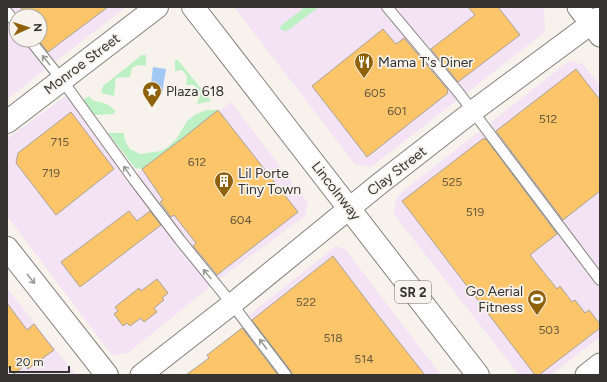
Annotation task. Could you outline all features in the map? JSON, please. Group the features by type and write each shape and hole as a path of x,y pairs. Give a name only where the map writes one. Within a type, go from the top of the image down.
{"main road":[{"name":"Monroe Street","path":"7,122 157,7"},
{"name":"Lincolnway","path":"193,7 478,375"},
{"path":"9,255 107,375"}],"street":[{"path":"578,7 597,25"},
{"name":"Clay Street","path":"141,375 232,304 349,208 473,111 597,25"},
{"path":"586,375 600,364"}],"lane":[{"path":"387,7 473,111 600,280"},
{"path":"36,48 62,80 144,193 286,375"}],"shaded area":[{"path":"7,7 126,7 7,99"},
{"path":"234,7 541,7 544,10 545,32 371,167 355,164"},
{"path":"569,61 583,64 600,86 600,337 551,375 519,375 393,213 398,195"},
{"path":"67,95 83,100 137,173 231,102 308,203 305,216 217,281 128,353 112,355 7,216 7,139"},
{"path":"336,246 345,249 441,375 295,375 249,315"},
{"path":"7,288 76,375 7,375"}],"green space":[{"path":"305,7 319,7 287,31 281,30 280,27 283,24"},
{"path":"142,55 146,55 146,66 138,65 132,68 130,77 116,78 114,96 101,93 103,86"},
{"path":"175,60 178,60 211,101 197,104 201,92 194,85 186,85 187,76 182,70 175,71"},
{"path":"89,96 94,100 109,105 116,111 113,114 95,115 83,100"},
{"path":"207,110 218,110 142,169 135,168 108,133 124,133 125,141 130,149 140,154 161,151 168,147 177,138 187,121 196,114"}],"water":[{"path":"153,67 166,69 162,94 150,92"}],"building":[{"path":"20,7 108,7 48,52 45,48 48,48 48,8"},
{"path":"468,7 498,7 520,35 458,82 431,49 475,15"},
{"path":"383,29 396,44 404,38 448,90 448,93 367,157 312,86"},
{"path":"576,69 600,100 600,191 563,220 496,131"},
{"path":"218,110 298,212 217,275 193,246 196,243 174,215 171,217 160,202 163,200 142,169"},
{"path":"71,112 114,169 56,215 16,163 18,153"},
{"path":"484,138 557,234 530,255 557,289 560,286 572,302 575,300 585,313 589,310 600,324 600,328 539,375 535,375 402,201"},
{"path":"129,211 137,221 150,211 161,225 80,287 61,262"},
{"path":"333,256 425,375 292,375 291,371 252,320"},
{"path":"157,279 168,293 162,298 164,300 154,308 157,312 144,322 141,318 130,326 127,323 123,326 114,314 118,311 115,307 139,288 141,291"},
{"path":"7,303 27,330 34,324 54,350 28,369 25,365 14,374 7,366"},
{"path":"242,328 278,375 186,375 209,358 207,355"}],"place":[{"name":"Mama T's Diner","path":"364,79"},
{"name":"Plaza 618","path":"152,108"},
{"name":"Lil Porte Tiny Town","path":"224,198"},
{"name":"Go Aerial Fitness","path":"537,316"}]}
